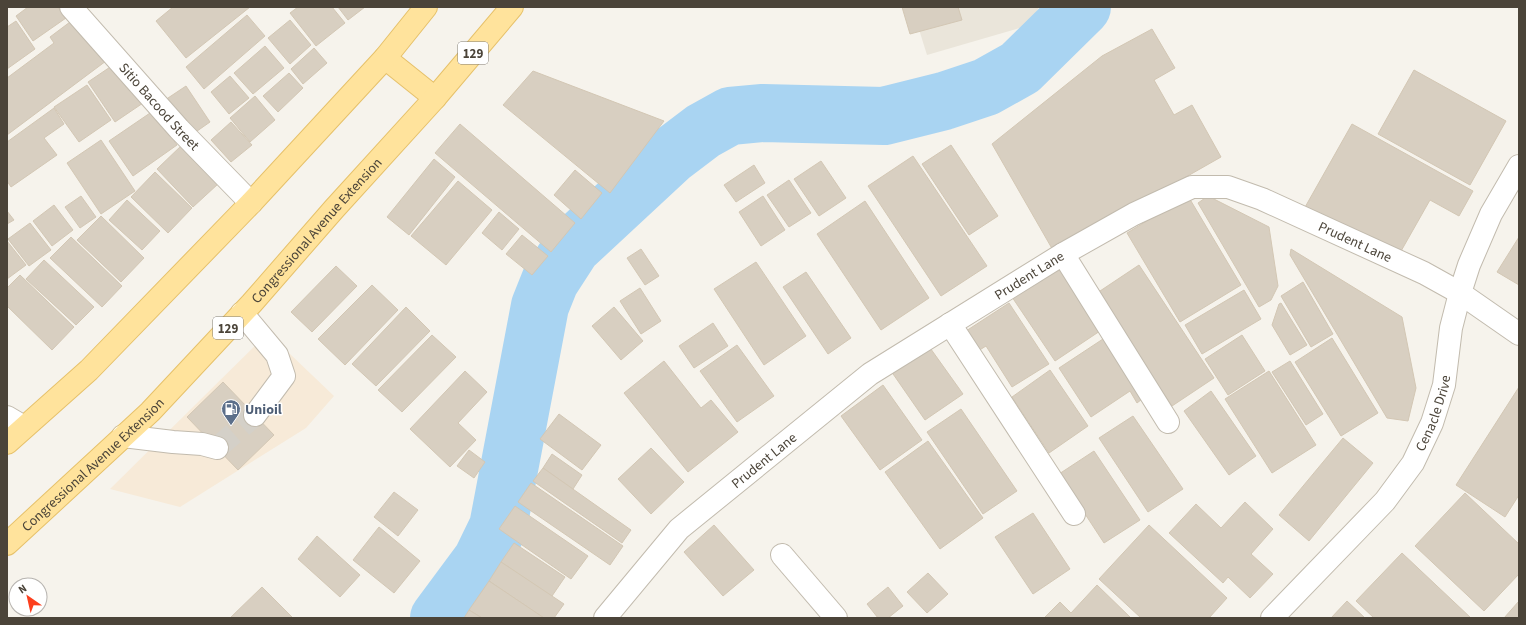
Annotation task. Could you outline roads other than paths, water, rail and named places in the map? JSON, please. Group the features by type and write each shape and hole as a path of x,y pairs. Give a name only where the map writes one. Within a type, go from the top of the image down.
{"main road":[{"path":"7,442 15,422 89,370 250,203 385,58 426,7"},
{"name":"Congressional Avenue Extension","path":"7,544 150,412 242,313 435,98 512,7"},
{"path":"385,58 435,98"}],"street":[{"name":"Sitio Bacood Street","path":"71,7 179,129 250,203"},
{"name":"Cenacle Drive","path":"1272,618 1385,501 1413,463 1432,423 1444,385 1451,328 1469,265 1491,214 1519,166"},
{"name":"Prudent Lane","path":"605,618 679,529 870,374 1063,254 1134,214 1192,187 1228,187 1262,198 1424,273 1460,293 1519,334"},
{"path":"1063,254 1168,422"},
{"path":"242,313 277,355 284,376 255,415"},
{"path":"950,324 1074,514"},
{"path":"123,436 202,444 217,448"},
{"path":"782,555 836,618"}],"waterway":[{"path":"439,618 482,560 498,527 540,306 550,281 572,247 670,156 703,131 730,116 763,113 884,116 944,101 986,87 1020,68 1082,7"}],"tunnel":[{"path":"217,448 255,415"}],"place":[{"name":"Unioil","path":"231,426"}]}
